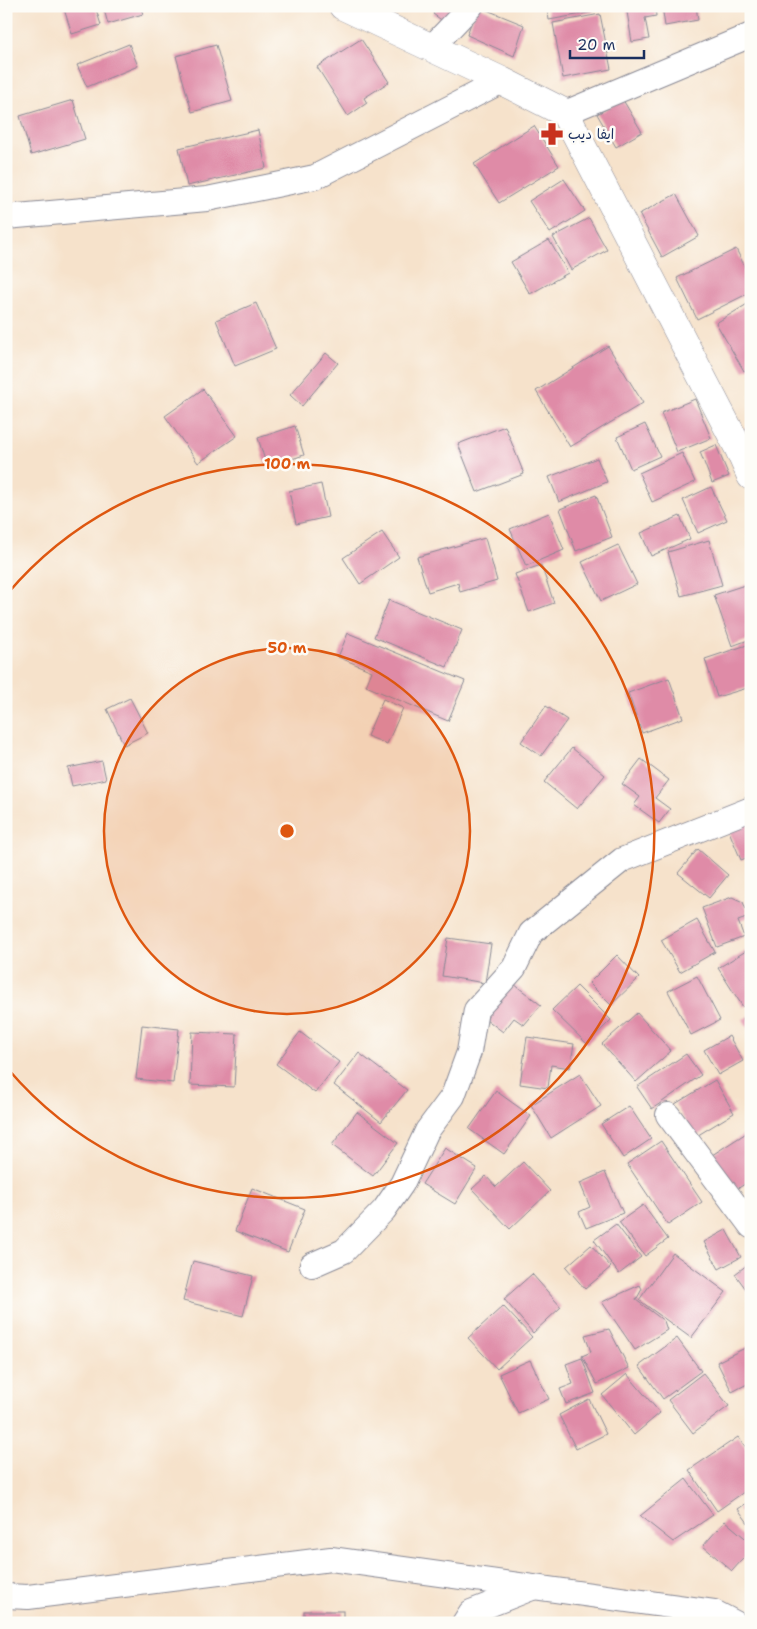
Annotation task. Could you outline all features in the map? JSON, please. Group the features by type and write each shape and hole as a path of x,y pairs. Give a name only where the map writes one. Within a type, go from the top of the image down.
{"street":[{"path":"343,6 565,113 739,449 751,476"},
{"path":"431,48 471,6"},
{"path":"565,113 751,35"},
{"path":"6,217 207,199 315,177 502,81"},
{"path":"312,1266 344,1251 384,1210 402,1184 428,1130 453,1096 469,1052 476,1010 514,968 530,933 622,860 751,809"},
{"path":"668,1115 751,1226"},
{"path":"6,1596 28,1597 331,1559 714,1612 735,1623"},
{"path":"464,1623 471,1612 534,1587"}],"building":[{"path":"63,6 95,6 101,25 72,34"},
{"path":"103,6 140,6 143,14 108,24"},
{"path":"438,6 451,6 457,11 447,24 433,14"},
{"path":"477,6 524,25 514,56 467,35"},
{"path":"547,6 592,6 593,12 549,20"},
{"path":"626,6 655,6 656,16 645,18 649,39 632,42"},
{"path":"662,6 696,6 698,20 665,26"},
{"path":"600,14 611,69 563,78 553,23"},
{"path":"361,39 389,82 364,98 367,103 348,116 317,67"},
{"path":"129,44 138,66 87,87 77,65"},
{"path":"216,45 232,101 192,112 176,56"},
{"path":"73,100 85,139 31,155 20,116"},
{"path":"623,100 642,132 616,147 597,114"},
{"path":"534,126 559,166 499,203 474,164"},
{"path":"258,130 266,168 187,186 179,148"},
{"path":"564,179 585,211 550,233 529,201"},
{"path":"676,194 699,236 662,257 639,214"},
{"path":"589,218 607,250 571,270 553,237"},
{"path":"549,240 568,273 530,294 511,262"},
{"path":"736,249 751,279 751,292 697,319 677,278"},
{"path":"256,303 276,349 235,366 216,320"},
{"path":"749,303 751,306 751,367 744,371 716,323"},
{"path":"608,346 643,403 570,447 536,391"},
{"path":"326,353 338,363 302,406 290,395"},
{"path":"203,389 237,436 198,463 165,416"},
{"path":"695,399 711,438 677,452 661,413"},
{"path":"645,424 660,456 631,469 617,437"},
{"path":"295,426 304,455 267,467 258,438"},
{"path":"505,426 524,474 477,492 458,444"},
{"path":"751,426 751,443 744,429"},
{"path":"716,445 729,476 712,483 700,452"},
{"path":"682,453 695,482 652,502 639,473"},
{"path":"597,458 607,482 559,502 549,477"},
{"path":"321,484 328,517 296,524 289,491"},
{"path":"711,487 727,520 698,533 683,500"},
{"path":"596,495 612,537 576,551 560,509"},
{"path":"549,513 564,550 526,566 510,529"},
{"path":"680,516 690,539 651,556 641,533"},
{"path":"382,532 399,557 360,584 343,558"},
{"path":"485,538 497,581 460,592 458,583 428,592 417,557"},
{"path":"709,540 722,585 681,596 668,552"},
{"path":"618,545 637,584 601,601 582,562"},
{"path":"541,565 554,603 529,612 515,574"},
{"path":"751,583 751,639 732,646 714,595"},
{"path":"389,600 462,630 447,667 374,637"},
{"path":"348,633 465,681 448,721 366,686 372,671 338,657"},
{"path":"750,644 751,687 717,697 705,659"},
{"path":"669,678 683,718 642,733 628,693"},
{"path":"130,698 148,733 124,745 107,709"},
{"path":"383,699 403,708 387,744 367,736"},
{"path":"546,706 567,720 541,756 521,742"},
{"path":"572,748 605,775 577,809 544,782"},
{"path":"641,759 669,780 655,798 670,809 659,823 634,805 640,797 622,784"},
{"path":"102,761 106,779 72,786 68,768"},
{"path":"751,813 751,856 741,860 726,824"},
{"path":"698,849 728,875 709,898 678,873"},
{"path":"732,897 743,902 749,917 738,921 744,937 717,947 702,908"},
{"path":"697,920 715,952 680,972 661,940"},
{"path":"448,938 491,944 485,983 442,976"},
{"path":"751,948 751,1003 743,1007 718,968"},
{"path":"617,955 639,978 611,1005 589,983"},
{"path":"697,976 720,1020 691,1035 668,991"},
{"path":"510,981 541,1005 524,1025 514,1018 503,1032 482,1016"},
{"path":"577,986 611,1020 587,1044 552,1010"},
{"path":"637,1013 671,1051 636,1082 602,1044"},
{"path":"751,1015 751,1035 743,1019"},
{"path":"142,1025 179,1029 173,1083 136,1079"},
{"path":"192,1032 237,1034 234,1087 190,1085"},
{"path":"300,1032 339,1062 315,1093 276,1064"},
{"path":"729,1036 743,1061 718,1075 704,1050"},
{"path":"527,1037 574,1044 570,1068 551,1065 548,1088 520,1084"},
{"path":"359,1053 407,1090 381,1122 334,1085"},
{"path":"686,1054 701,1075 652,1109 637,1087"},
{"path":"580,1074 601,1106 551,1138 531,1105"},
{"path":"715,1080 734,1113 695,1137 675,1104"},
{"path":"496,1091 531,1116 504,1154 469,1129"},
{"path":"629,1106 651,1139 623,1158 601,1124"},
{"path":"357,1112 398,1143 373,1176 332,1145"},
{"path":"751,1130 751,1180 731,1193 709,1157"},
{"path":"661,1141 702,1202 668,1225 627,1164"},
{"path":"445,1148 477,1168 455,1204 422,1184"},
{"path":"523,1162 550,1191 510,1229 472,1189 486,1176 496,1187"},
{"path":"605,1172 623,1213 586,1228 579,1212 590,1207 580,1183"},
{"path":"252,1188 305,1209 288,1252 235,1231"},
{"path":"643,1205 668,1239 645,1256 619,1222"},
{"path":"616,1224 641,1257 619,1274 594,1240"},
{"path":"726,1230 741,1257 719,1269 704,1242"},
{"path":"591,1245 611,1267 585,1289 566,1267"},
{"path":"673,1253 726,1292 691,1338 639,1300"},
{"path":"193,1261 253,1276 243,1316 183,1301"},
{"path":"751,1262 751,1296 735,1274"},
{"path":"532,1274 561,1307 533,1333 504,1299"},
{"path":"640,1285 642,1289 636,1300 664,1321 667,1330 635,1350 602,1302"},
{"path":"503,1306 532,1337 497,1369 468,1338"},
{"path":"609,1329 629,1368 597,1384 582,1356 591,1352 585,1335"},
{"path":"677,1338 701,1371 663,1399 639,1366"},
{"path":"751,1345 751,1382 732,1392 717,1362"},
{"path":"582,1358 595,1393 566,1404 560,1389 573,1384 566,1364"},
{"path":"530,1360 549,1399 518,1413 499,1374"},
{"path":"703,1373 729,1406 693,1433 668,1400"},
{"path":"627,1374 660,1413 634,1435 602,1395"},
{"path":"589,1399 606,1434 576,1449 559,1415"},
{"path":"738,1437 751,1454 751,1487 717,1511 689,1470"},
{"path":"686,1479 713,1515 673,1542 640,1516"},
{"path":"751,1500 751,1527 738,1509"},
{"path":"725,1521 751,1543 751,1550 732,1571 703,1546"},
{"path":"304,1611 343,1611 343,1623 304,1623"}],"place":[{"name":"ايفا ديب","path":"552,134"}]}
